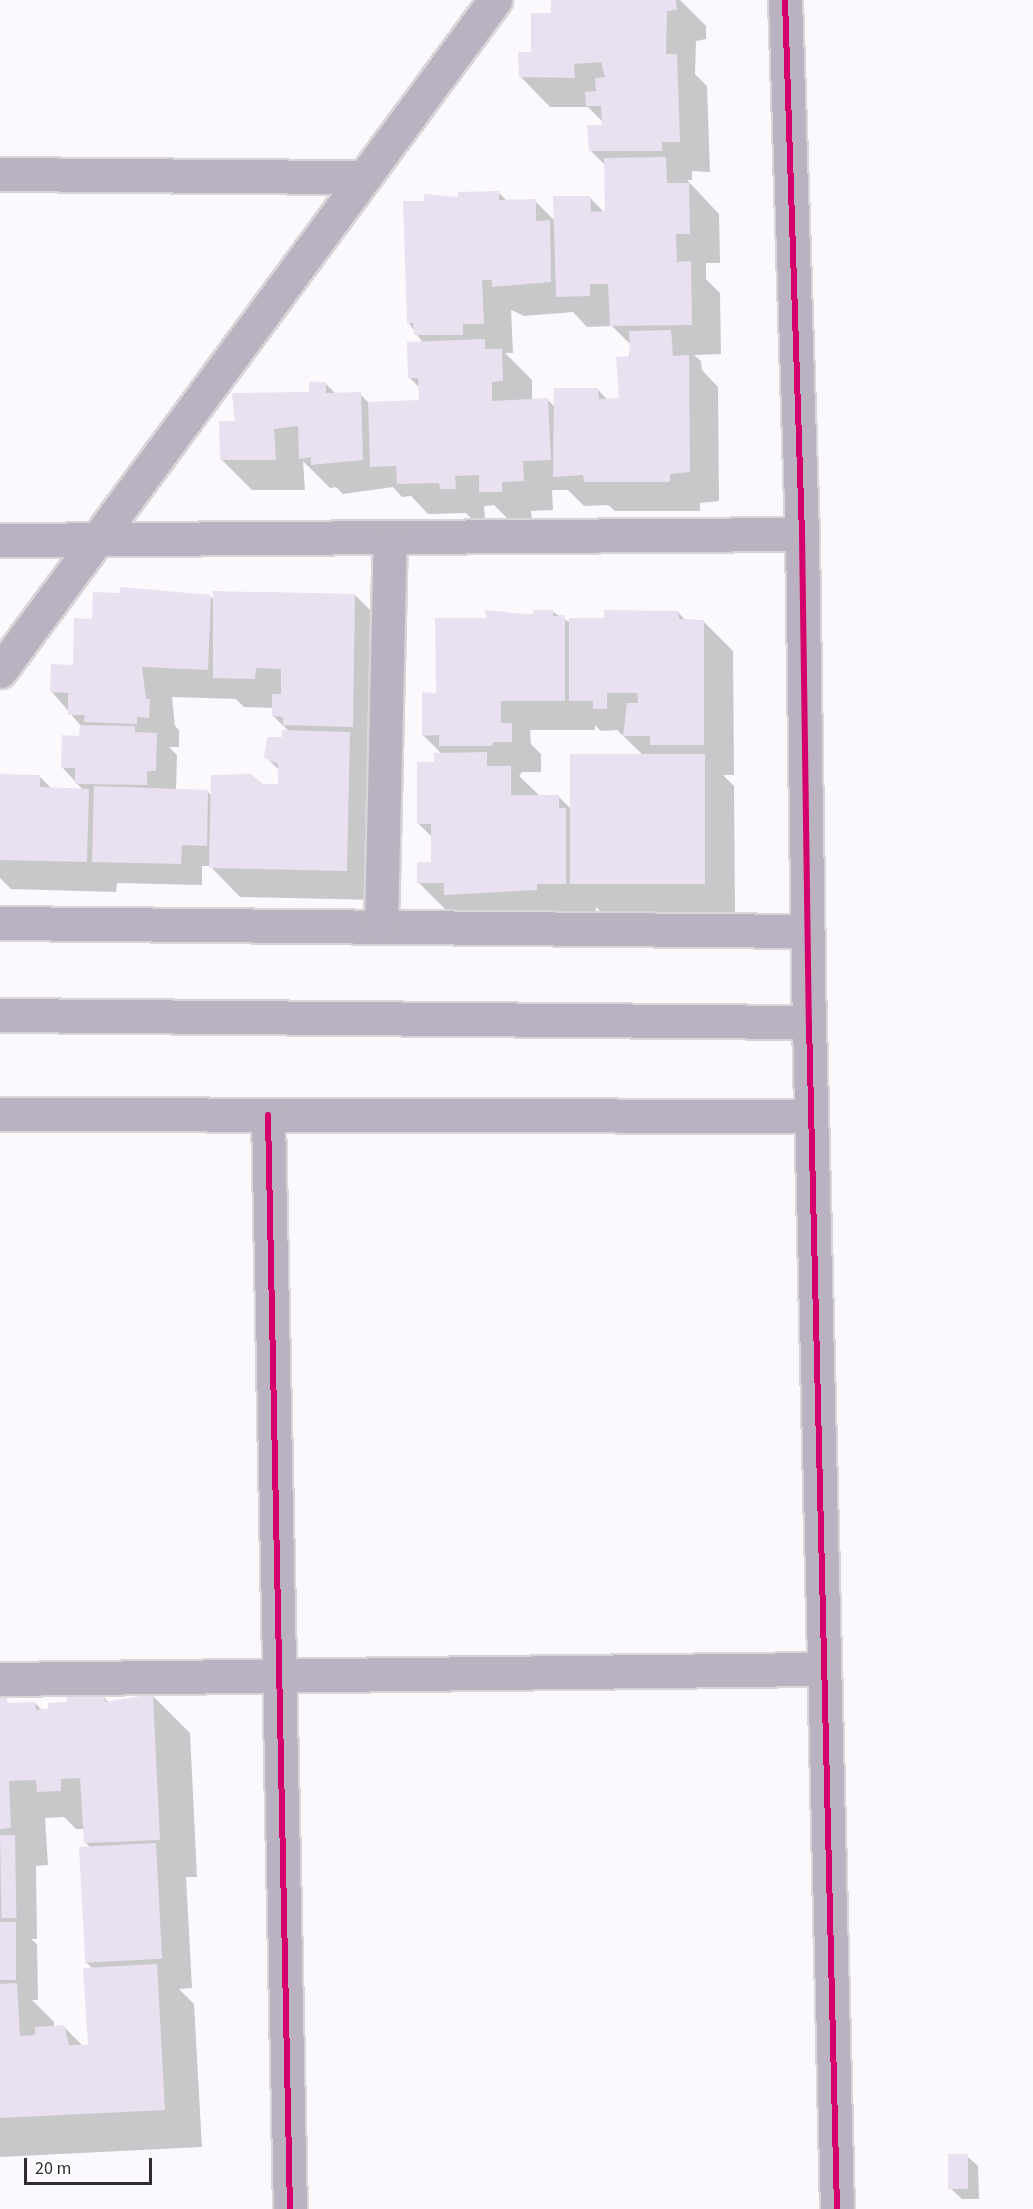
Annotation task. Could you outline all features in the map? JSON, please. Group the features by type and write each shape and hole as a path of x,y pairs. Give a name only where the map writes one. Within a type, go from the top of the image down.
{"street":[{"path":"0,671 495,0"},
{"path":"785,0 802,534 807,931 837,2209"},
{"path":"0,174 364,177"},
{"path":"0,540 93,542 390,540 802,534"},
{"path":"381,927 390,540"},
{"path":"0,924 807,931"},
{"path":"0,1015 809,1022"},
{"path":"0,1114 811,1116"},
{"path":"268,1115 290,2209"},
{"path":"0,1679 824,1669"}],"building":[{"path":"551,0 676,0 677,10 667,11 666,54 677,54 680,142 662,142 662,151 589,151 587,125 602,125 601,106 586,106 585,92 596,91 595,78 605,77 601,62 574,64 575,78 519,77 518,52 531,52 531,13 551,13"},
{"path":"666,157 667,183 689,183 690,234 676,234 677,262 691,261 692,325 610,326 608,284 590,284 590,296 556,297 553,196 590,196 591,212 605,211 604,158"},
{"path":"499,191 499,200 536,199 536,221 550,220 551,282 492,287 492,280 482,280 484,324 463,324 463,335 414,335 413,323 407,323 403,201 424,201 424,194 458,197 458,192"},
{"path":"671,330 673,356 689,355 690,472 670,474 670,482 584,482 583,475 553,477 554,388 598,388 599,399 619,398 616,357 630,356 629,331"},
{"path":"485,339 485,349 502,349 503,381 492,382 492,401 548,398 551,460 523,461 524,481 502,482 502,492 479,492 479,475 455,476 456,489 440,489 439,483 397,484 396,466 370,467 368,402 419,400 418,378 408,378 407,342"},
{"path":"309,382 326,382 326,393 361,392 363,460 311,465 311,457 299,459 298,426 274,429 276,460 220,460 219,421 235,421 232,393 309,392"},
{"path":"120,587 211,595 208,670 142,667 146,699 150,699 149,718 137,717 137,724 84,722 85,715 68,715 68,693 50,692 51,664 73,665 74,618 92,619 93,592 120,593"},
{"path":"213,591 355,594 353,727 283,725 283,717 272,716 272,694 281,694 281,669 256,668 255,679 213,678"},
{"path":"485,610 533,615 533,610 553,610 553,616 565,615 565,701 501,701 501,723 512,723 512,742 493,742 492,746 439,746 439,735 422,736 422,692 436,693 435,618 486,618"},
{"path":"604,610 678,611 679,619 704,620 704,745 650,745 650,736 623,736 627,703 638,703 637,693 607,693 607,709 593,709 593,701 569,701 569,618 604,618"},
{"path":"80,725 135,726 135,732 157,733 156,771 147,771 147,785 75,784 75,768 61,768 62,735 79,736"},
{"path":"282,730 350,732 347,871 209,868 211,775 251,774 263,784 278,784 278,764 264,758 267,737 282,737"},
{"path":"487,752 487,766 511,766 511,795 559,795 559,808 566,808 566,884 537,884 537,890 444,895 444,883 417,883 417,862 431,862 431,824 417,824 417,762 434,762 434,753"},
{"path":"570,754 705,754 705,884 570,884"},
{"path":"0,774 40,775 40,787 89,789 87,862 0,860"},
{"path":"94,786 208,790 207,846 182,845 181,864 92,862"},
{"path":"67,1692 82,1692 82,1697 104,1696 105,1702 153,1694 160,1840 84,1843 80,1778 61,1779 61,1791 37,1792 36,1780 9,1781 11,1828 0,1829 0,1697 7,1697 7,1703 35,1702 36,1710 48,1709 48,1703 67,1702"},
{"path":"0,1835 15,1835 16,1918 1,1918"},
{"path":"156,1843 162,1959 85,1963 79,1847"},
{"path":"0,1922 16,1922 16,1980 0,1980"},
{"path":"157,1964 165,2110 0,2118 0,1984 17,1983 20,2036 35,2035 35,2027 64,2025 69,2045 88,2045 83,1968"},
{"path":"948,2154 968,2154 968,2189 948,2189"}],"cycle path":[{"path":"785,0 802,534 809,1022 837,2209"},
{"path":"268,1115 290,2209"}]}
